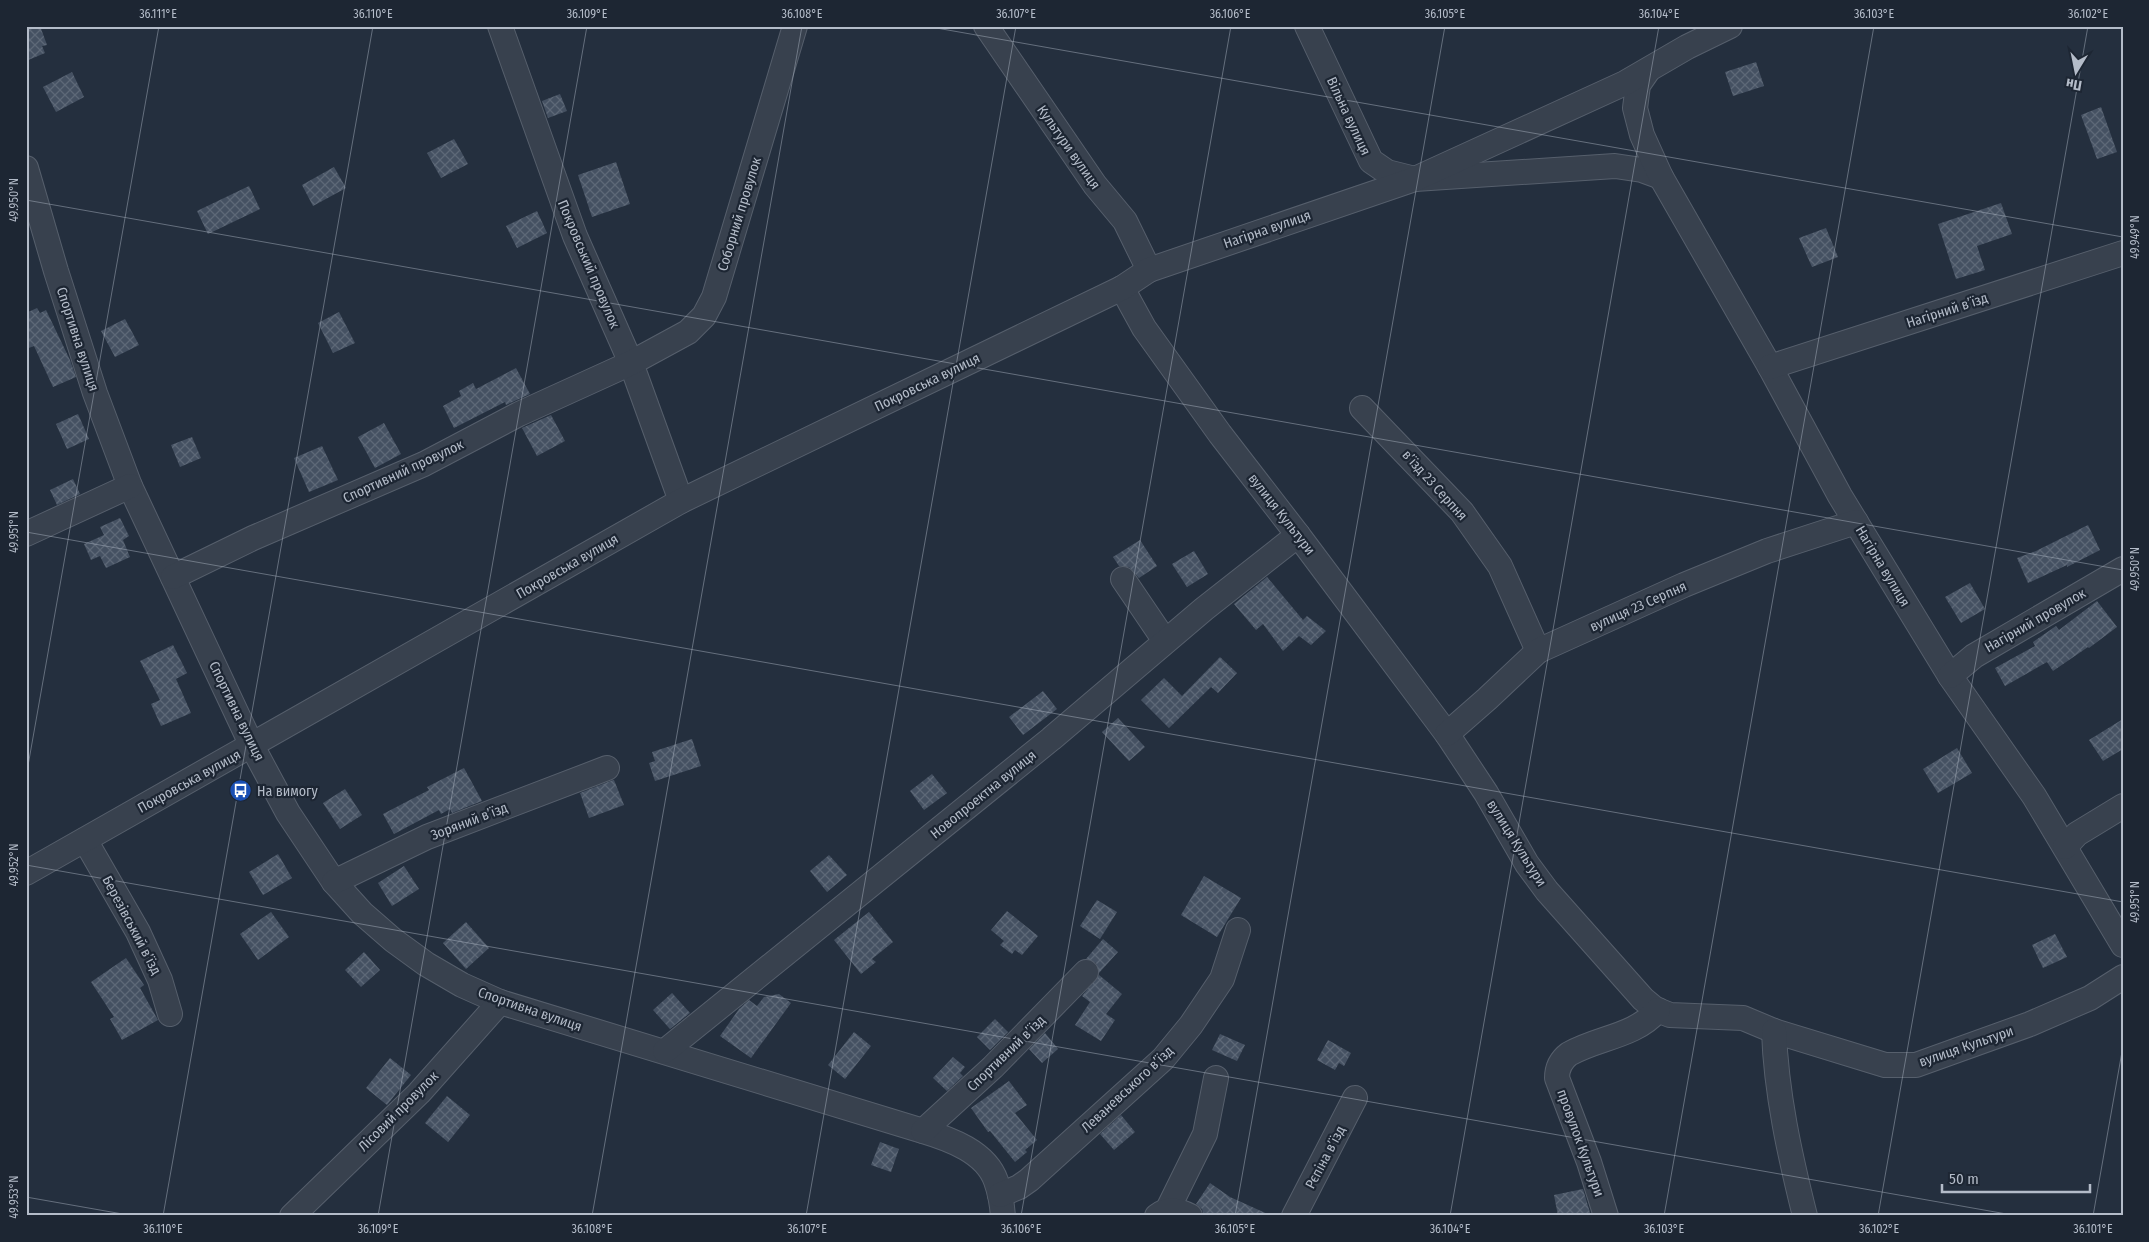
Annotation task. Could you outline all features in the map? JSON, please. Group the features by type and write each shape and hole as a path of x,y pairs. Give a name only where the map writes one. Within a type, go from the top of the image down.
{"street":[{"name":"Покровський провулок","path":"500,26 575,236 631,363 681,501"},
{"name":"Соборний провулок","path":"631,363 688,332 699,322 712,304 795,26"},
{"name":"Культури вулиця","path":"986,26 1095,185 1125,221 1149,270"},
{"name":"Вільна вулиця","path":"1307,26 1371,161 1387,172 1416,179"},
{"name":"Нагірна вулиця","path":"1122,288 1149,270 1416,179 1646,72 1687,47 1730,26"},
{"name":"Нагірна вулиця","path":"1646,72 1638,85 1634,108 1642,135 1661,176 1856,522 1950,676 2034,796 2123,945"},
{"name":"Нагірна вулиця","path":"1416,179 1615,166 1642,170 1661,176"},
{"name":"Спортивна вулиця","path":"26,168 77,337 130,486 252,746 288,813 334,882 362,913 406,950 426,964 462,985 500,1002 665,1051 923,1131 962,1145 982,1161 996,1179 1002,1205"},
{"name":"Нагірний в’їзд","path":"1770,367 2123,252"},
{"name":"Покровська вулиця","path":"26,873 681,501 1122,288"},
{"name":"вулиця Культури","path":"1122,288 1149,336 1220,434 1447,734 1486,793 1528,864 1547,891 1643,999 1658,1010 1677,1017 1743,1018 1774,1031 1885,1065 1916,1065 2030,1024 2090,998 2123,977"},
{"name":"Спортивний провулок","path":"173,577 253,538 424,464 519,414 631,363"},
{"name":"в’їзд 23 Серпня","path":"1362,408 1462,512 1500,566 1538,651"},
{"path":"26,534 130,486"},
{"name":"вулиця 23 Серпня","path":"1447,734 1487,700 1538,651 1684,585 1766,551 1856,522"},
{"name":"Новопроектна вулиця","path":"665,1051 1051,740 1165,641 1298,535"},
{"name":"Нагірний провулок","path":"1950,676 1974,656 2123,568"},
{"path":"1123,579 1165,641"},
{"name":"Зоряний в’їзд","path":"334,882 427,838 607,768"},
{"path":"2066,847 2078,834 2123,806"},
{"name":"Березівський в’їзд","path":"85,840 138,932 160,980 170,1014"},
{"name":"Леваневського в’їзд","path":"1002,1205 1019,1187 1163,1059 1191,1025 1222,979 1238,930"},
{"name":"Спортивний в’їзд","path":"923,1131 993,1067 1086,972"},
{"name":"Лісовий провулок","path":"292,1216 418,1093 500,1002"},
{"name":"провулок Культури","path":"1606,1216 1589,1162 1557,1078 1558,1070 1563,1059 1569,1054 1631,1031 1658,1010"},
{"path":"1774,1031 1776,1062 1789,1145 1805,1216"},
{"path":"1162,1213 1206,1134 1216,1078"},
{"name":"Рєпіна в’їзд","path":"1294,1216 1355,1098"},
{"path":"1162,1213 1182,1212 1190,1216"}],"building":[{"path":"26,26 40,26 47,45 42,46 45,53 26,61"},
{"path":"1756,62 1764,86 1733,96 1725,72"},
{"path":"72,72 84,97 56,112 43,87"},
{"path":"560,94 567,111 548,118 542,101"},
{"path":"2101,107 2117,152 2097,159 2081,115"},
{"path":"454,139 468,164 441,178 427,153"},
{"path":"616,162 630,204 592,217 578,175"},
{"path":"334,167 346,188 313,206 302,185"},
{"path":"249,186 260,209 208,234 197,211"},
{"path":"2001,203 2012,234 1977,246 1985,270 1956,279 1938,224"},
{"path":"537,211 547,233 517,248 506,226"},
{"path":"1826,228 1838,257 1812,267 1799,238"},
{"path":"37,308 40,313 46,310 76,377 53,387 34,346 26,349 26,313"},
{"path":"339,312 355,343 333,353 318,323"},
{"path":"125,319 139,345 115,357 101,331"},
{"path":"516,368 530,394 506,405 505,402 454,428 443,406 461,396 459,391 473,383 476,389"},
{"path":"78,414 89,439 67,449 56,424"},
{"path":"551,415 565,441 537,456 522,428"},
{"path":"384,423 401,454 375,468 358,437"},
{"path":"192,437 201,458 180,467 171,445"},
{"path":"322,446 338,480 309,492 294,458"},
{"path":"73,479 80,494 57,505 50,490"},
{"path":"120,518 129,536 123,540 130,557 106,568 100,556 91,560 84,544 104,535 100,527"},
{"path":"2088,525 2100,550 2067,567 2067,565 2028,583 2017,558 2036,551"},
{"path":"1140,540 1157,566 1139,578 1129,567 1119,566 1113,557"},
{"path":"1194,551 1208,574 1187,587 1172,564"},
{"path":"1267,577 1303,620 1307,616 1326,631 1311,645 1299,636 1283,651 1263,624 1256,630 1234,604"},
{"path":"1970,583 1985,609 1961,623 1945,597"},
{"path":"2097,601 2117,627 2053,671 2047,662 2005,686 1995,668 2035,646 2033,642 2056,626 2059,630"},
{"path":"173,645 187,673 176,679 191,713 161,726 151,704 160,700 140,661"},
{"path":"1220,657 1237,673 1218,693 1211,687 1169,728 1141,700 1164,678 1182,696"},
{"path":"1043,691 1057,709 1023,735 1009,717"},
{"path":"1118,718 1145,747 1129,761 1102,732"},
{"path":"2123,719 2123,749 2103,761 2089,740"},
{"path":"692,739 701,766 655,781 649,763 655,761 652,752"},
{"path":"1957,748 1972,773 1938,793 1923,769"},
{"path":"464,768 482,801 452,813 450,809 441,814 439,810 394,834 383,814 429,790 427,787"},
{"path":"932,774 947,793 924,810 910,791"},
{"path":"614,780 624,805 589,818 580,793"},
{"path":"345,789 362,815 340,829 323,803"},
{"path":"278,854 292,878 263,895 249,872"},
{"path":"829,855 847,875 827,892 810,871"},
{"path":"404,866 419,889 392,906 378,883"},
{"path":"1204,876 1241,898 1217,937 1181,915"},
{"path":"1097,900 1117,912 1100,939 1080,926"},
{"path":"1007,911 1038,936 1022,955 1015,950 1012,954 1000,945 1004,941 991,930"},
{"path":"271,912 289,937 258,960 240,934"},
{"path":"869,912 893,942 872,959 876,962 861,974 834,940"},
{"path":"466,922 489,948 466,969 443,943"},
{"path":"2055,934 2067,957 2043,968 2032,945"},
{"path":"1103,939 1118,952 1099,973 1096,963 1086,959"},
{"path":"364,952 380,970 361,987 345,970"},
{"path":"126,958 144,985 140,988 158,1020 122,1040 110,1019 114,1017 91,982"},
{"path":"1099,975 1122,994 1106,1014 1115,1020 1101,1041 1075,1025 1090,1002 1082,996"},
{"path":"672,993 690,1013 670,1029 653,1010"},
{"path":"779,994 791,1003 751,1058 720,1036 739,1009 749,1000 757,1006 764,997"},
{"path":"995,1019 1008,1032 990,1050 977,1037"},
{"path":"854,1032 871,1046 845,1079 828,1065"},
{"path":"1045,1033 1058,1049 1042,1063 1029,1049"},
{"path":"1220,1034 1245,1045 1237,1061 1212,1050"},
{"path":"1328,1040 1351,1053 1344,1066 1339,1063 1335,1070 1317,1060"},
{"path":"953,1057 965,1067 960,1073 963,1076 947,1091 933,1078"},
{"path":"390,1058 411,1075 387,1105 366,1088"},
{"path":"1009,1081 1027,1105 1015,1113 1037,1140 1015,1162 990,1131 988,1132 971,1108"},
{"path":"447,1096 470,1115 448,1142 425,1123"},
{"path":"1121,1115 1135,1132 1114,1150 1100,1134"},
{"path":"880,1142 899,1149 891,1172 871,1165"},
{"path":"1210,1183 1230,1197 1272,1216 1204,1216 1202,1209 1196,1204"},
{"path":"1583,1189 1591,1216 1558,1216 1554,1195"}],"place":[{"name":"На вимогу","path":"241,791"}]}
